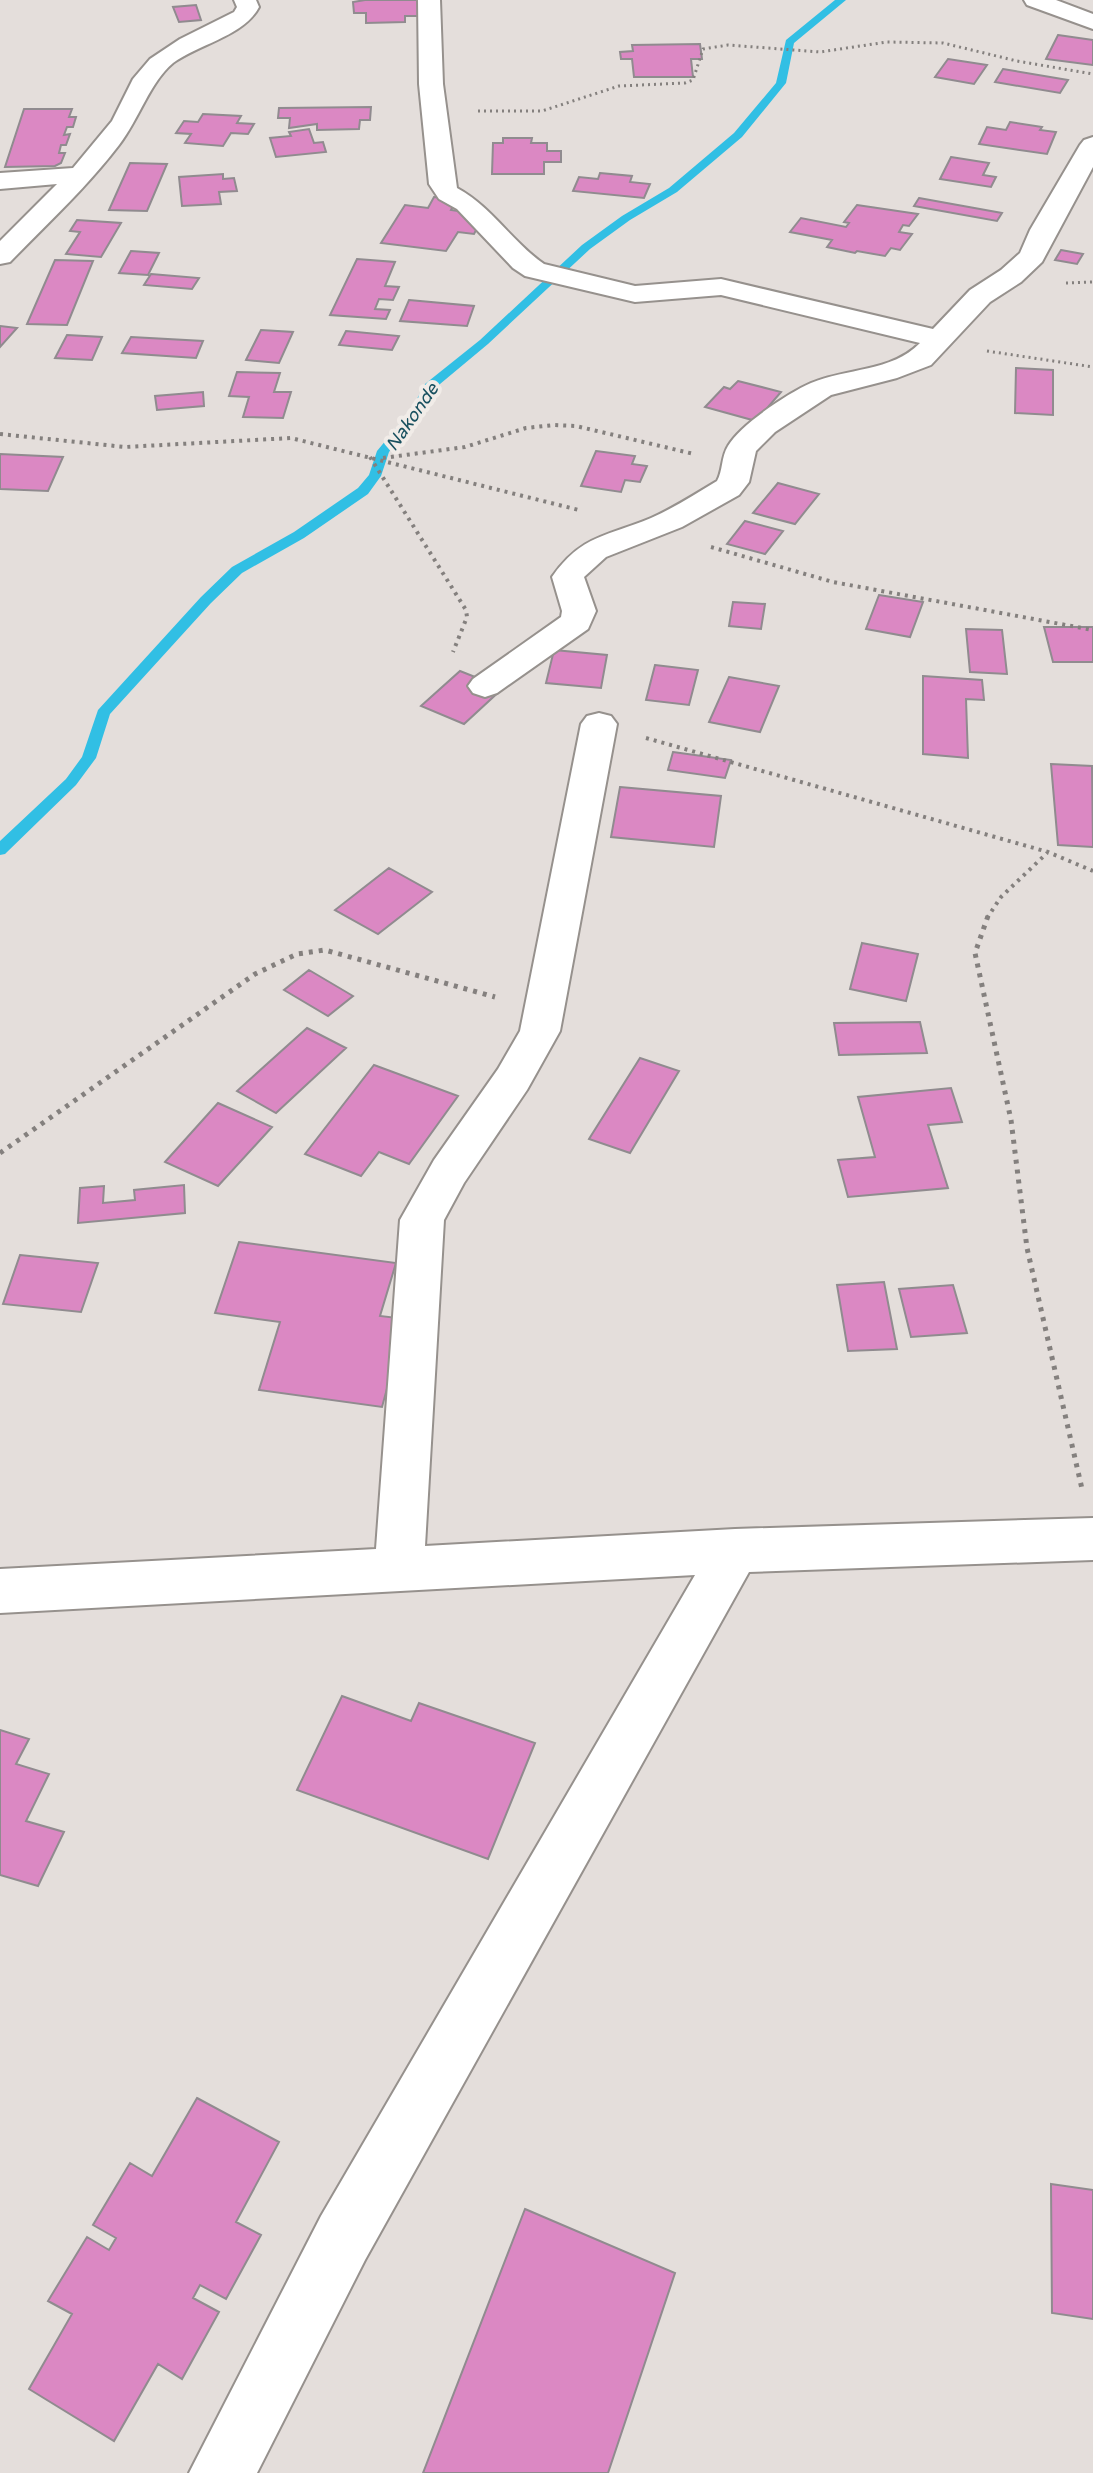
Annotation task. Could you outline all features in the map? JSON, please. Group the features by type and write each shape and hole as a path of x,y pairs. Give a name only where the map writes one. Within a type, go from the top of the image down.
{"street":[{"path":"0,256 80,175 124,124 137,89 157,64 186,45 243,16 248,7 245,0"},
{"path":"429,0 433,110 444,189 466,203 523,262 535,270 635,294 721,287 936,341"},
{"path":"1035,0 1093,22"},
{"path":"485,686 576,622 579,611 568,577 578,561 610,541 653,529 728,488 734,482 741,449 750,438 821,389 921,359 980,296 1011,276 1032,256 1043,230 1093,145"},
{"path":"0,181 80,175"},
{"path":"399,1569 422,1220 435,1190 455,1159 528,1056 546,1011 599,724"},
{"path":"0,1591 735,1551 1090,1522"},
{"path":"222,2473 343,2238 735,1551"}],"path":[{"path":"433,110 531,113 619,86 685,83 693,80 703,49 728,45 820,52 887,42 949,43 1017,61 1093,74"},
{"path":"936,341 1093,367"},
{"path":"379,459 465,447 526,428 554,425 576,426 737,465"},
{"path":"0,434 125,447 291,438 653,529 820,579 1093,630"},
{"path":"369,457 466,610 467,617 451,657 452,663 458,672 485,686"},
{"path":"599,724 1048,852 1093,871"},
{"path":"1048,852 989,909 978,932 975,953 1011,1120 1027,1248 1090,1522"},
{"path":"0,1153 255,974 297,954 325,950 546,1011"}],"building":[{"path":"419,0 421,16 405,16 405,22 366,23 366,13 354,13 353,2"},
{"path":"196,5 201,20 179,22 173,7"},
{"path":"1058,35 1093,40 1093,65 1046,59"},
{"path":"700,44 702,59 691,59 693,77 634,77 632,59 621,59 620,52 633,51 632,45"},
{"path":"948,59 987,65 974,84 935,77"},
{"path":"1003,69 1068,80 1060,93 995,82"},
{"path":"371,107 370,120 360,120 359,129 317,130 317,124 289,128 290,118 278,118 279,108"},
{"path":"24,109 72,109 69,117 76,117 73,127 67,127 64,135 70,134 66,145 61,145 59,153 65,153 61,163 55,166 5,167"},
{"path":"203,114 241,116 237,123 254,124 248,134 231,133 223,146 185,143 191,134 176,133 184,121 198,122"},
{"path":"1010,122 1056,132 1047,154 979,144 987,127 1006,130"},
{"path":"309,129 314,143 323,142 326,152 276,157 270,138 291,136 289,132"},
{"path":"503,138 532,138 531,143 547,143 547,151 561,151 561,162 544,162 544,174 492,174 493,143 503,143"},
{"path":"951,157 989,163 983,175 996,177 991,187 940,179"},
{"path":"130,163 167,164 147,211 109,210"},
{"path":"600,173 632,176 630,182 650,184 644,198 573,191 579,177 598,179"},
{"path":"223,174 223,179 234,178 237,191 219,192 221,204 182,206 179,177"},
{"path":"434,197 457,199 451,210 472,213 481,221 474,234 458,232 446,251 381,243 405,205 428,208"},
{"path":"919,198 1002,213 997,221 914,206"},
{"path":"857,205 918,214 909,226 903,225 899,232 912,234 900,250 891,248 885,256 855,253 827,247 832,240 790,232 801,218 846,227 849,223 844,222"},
{"path":"77,220 121,223 101,257 66,254 80,232 70,231"},
{"path":"1061,250 1083,254 1077,264 1055,260"},
{"path":"131,251 159,253 148,275 119,273"},
{"path":"357,259 395,262 385,286 399,287 393,300 379,299 375,309 390,310 386,319 330,315"},
{"path":"55,260 93,261 67,325 27,324"},
{"path":"151,274 199,278 192,289 144,285"},
{"path":"409,300 474,306 467,326 400,321"},
{"path":"0,326 17,328 0,347"},
{"path":"261,330 293,332 279,363 246,360"},
{"path":"346,331 399,336 392,350 339,345"},
{"path":"67,335 102,337 92,360 55,358"},
{"path":"131,337 203,341 196,358 122,353"},
{"path":"1016,368 1053,370 1053,415 1015,413"},
{"path":"237,372 280,373 274,392 291,392 283,418 243,417 249,397 229,396"},
{"path":"738,381 781,392 756,421 705,407 724,387 730,389"},
{"path":"203,392 204,406 157,410 155,396"},
{"path":"596,451 635,456 632,464 647,466 640,482 625,480 621,492 581,486"},
{"path":"0,454 63,457 48,491 0,489"},
{"path":"778,483 819,494 795,524 753,513"},
{"path":"745,521 783,531 765,554 727,544"},
{"path":"879,595 923,602 910,637 866,629"},
{"path":"733,602 765,604 761,629 729,626"},
{"path":"1044,627 1093,627 1093,662 1053,662"},
{"path":"966,629 1002,630 1007,674 970,672"},
{"path":"554,650 607,655 601,688 546,683"},
{"path":"655,665 698,670 689,705 646,700"},
{"path":"460,671 503,688 464,724 421,706"},
{"path":"923,676 982,680 984,700 966,699 968,758 923,754"},
{"path":"729,677 779,686 760,732 709,722"},
{"path":"673,752 731,760 725,778 668,770"},
{"path":"1051,764 1092,766 1093,847 1058,845"},
{"path":"620,787 721,796 714,847 611,837"},
{"path":"389,868 432,892 378,934 335,910"},
{"path":"862,943 918,954 906,1001 850,989"},
{"path":"309,970 353,996 328,1016 284,990"},
{"path":"920,1022 927,1053 839,1055 834,1023"},
{"path":"307,1028 346,1048 276,1113 237,1091"},
{"path":"640,1058 679,1071 630,1153 589,1139"},
{"path":"374,1065 458,1096 409,1164 379,1152 361,1176 305,1154"},
{"path":"951,1088 962,1122 928,1125 948,1188 848,1197 838,1160 875,1157 858,1097"},
{"path":"218,1103 272,1127 218,1186 165,1162"},
{"path":"184,1185 185,1213 78,1223 80,1188 104,1186 103,1203 135,1200 134,1190"},
{"path":"239,1242 396,1263 380,1316 406,1319 382,1407 259,1390 280,1322 215,1313"},
{"path":"20,1255 98,1263 81,1312 3,1304"},
{"path":"884,1282 897,1349 848,1351 837,1285"},
{"path":"953,1285 967,1333 911,1337 899,1289"},
{"path":"342,1696 411,1721 419,1703 535,1743 488,1859 297,1790"},
{"path":"0,1730 29,1739 16,1764 49,1774 26,1821 64,1832 38,1886 0,1875"},
{"path":"197,2098 279,2142 236,2222 261,2235 226,2299 200,2285 193,2298 219,2312 182,2379 158,2364 114,2441 29,2389 72,2314 48,2301 87,2237 109,2250 116,2238 93,2225 130,2163 152,2176"},
{"path":"1051,2184 1093,2190 1093,2319 1052,2313"},
{"path":"525,2209 675,2273 608,2473 423,2473"}],"waterway":[{"name":"Nakonde","path":"0,850 71,782 89,758 103,713 206,600 237,570 299,535 363,491 375,476 383,451 416,411 429,387 484,342 586,247 673,190 738,135 781,83 789,42 841,0"}]}
